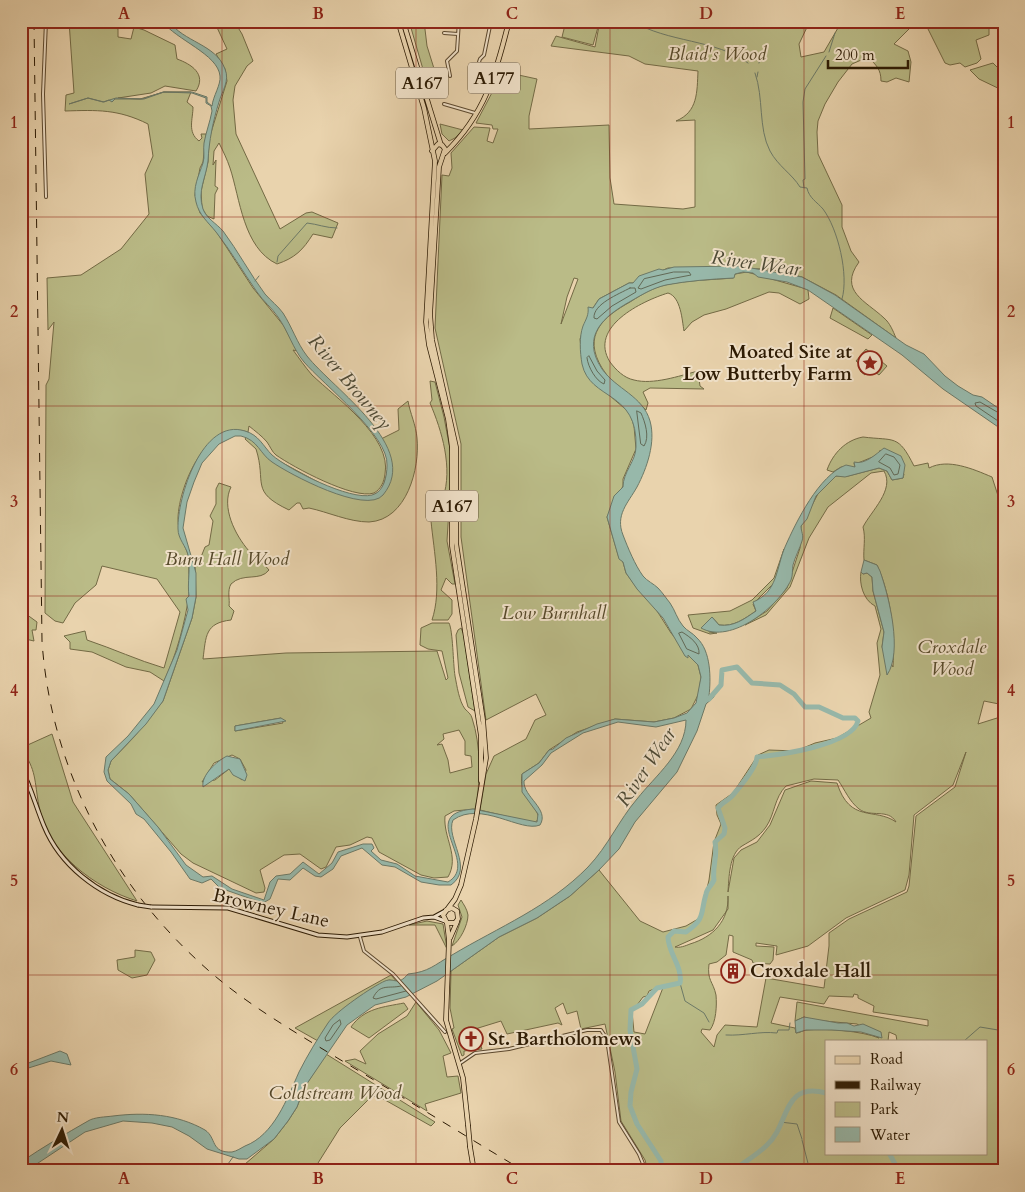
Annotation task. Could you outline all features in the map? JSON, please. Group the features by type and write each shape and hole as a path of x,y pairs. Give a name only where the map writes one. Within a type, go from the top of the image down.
{"main road":[{"name":"A167","path":"398,21 426,116 435,165 426,322 429,345 448,419 452,447 452,546 480,736 481,789"},
{"name":"A167","path":"403,21 442,145"},
{"name":"A177","path":"444,154 463,135 477,114 495,77 509,21"},
{"path":"442,145 444,154 433,153 434,146 442,145 454,144"},
{"name":"A167","path":"444,154 439,167 430,314 432,340 456,447 456,544 483,720 486,758 479,804 461,885 455,899 446,910"},
{"name":"Browney Lane","path":"21,768 50,839 72,866 86,880 102,890 138,904 151,907 228,908 318,935 360,937 382,932 419,918 434,917"},
{"name":"A167","path":"455,899 455,910 458,914 457,921"},
{"path":"446,910 443,917 446,922 449,940 446,1020 459,1064 474,1171"},
{"path":"434,917 446,910 455,910"},
{"path":"434,917 453,924 457,921"},
{"path":"449,940 457,921"}],"street":[{"path":"46,21 43,94 46,198"},
{"path":"450,76 446,70 446,57 457,52 459,21"},
{"path":"473,75 480,64 480,59 484,55 491,21"},
{"path":"444,33 458,34"},
{"path":"444,104 477,114"},
{"path":"360,937 364,951 398,980 445,1032"},
{"path":"459,1064 475,1053 523,1046 594,1029 601,1030 605,1034 619,1122 639,1154 646,1171"}],"green space":[{"path":"69,21 103,21 118,29 118,37 131,39 134,27 144,30 175,45 177,59 196,70 200,80 196,91 165,86 151,93 118,98 140,99 164,92 191,92 187,102 193,107 193,134 199,141 202,138 201,134 206,134 203,162 200,168 195,195 200,213 216,231 253,288 284,326 297,351 293,350 304,366 360,419 380,446 385,460 385,474 382,485 374,493 365,494 353,492 324,481 284,460 275,454 265,440 249,426 248,432 233,431 220,436 208,445 190,473 180,504 178,523 188,554 189,595 180,638 164,681 150,672 126,667 92,652 70,649 70,642 64,636 85,631 87,640 164,668 180,612 157,579 102,566 96,585 75,603 63,623 55,621 45,613 46,385 49,379 54,322 48,330 47,278 81,275 121,249 149,214 145,174 153,156 148,124 107,111 65,111 66,95 74,93"},
{"path":"214,21 234,21 242,34 253,61 247,66 235,86 233,100 236,134 280,229 306,213 312,212 338,223 332,238 313,234 298,253 277,264 266,257 250,235 240,207 230,168 219,143 214,151 213,165 216,160 215,186 218,188 215,194 214,219 207,216 202,208 201,191 208,162 209,139 227,81 225,69 216,54 227,49"},
{"path":"409,21 424,21 427,46 441,91 429,90"},
{"path":"566,21 577,21 598,27 593,45 562,37"},
{"name":"Low Burnhall","path":"582,21 810,21 799,44 801,57 824,52 842,21 921,21 910,28 894,44 908,51 911,62 909,82 896,78 887,82 881,81 879,70 868,57 852,64 838,82 825,104 818,121 817,132 818,154 842,205 842,227 851,251 859,262 853,272 853,288 863,300 886,320 896,338 836,295 802,277 770,269 668,268 629,283 599,299 589,314 580,339 583,366 603,390 630,413 634,426 636,449 623,479 623,486 607,517 619,558 623,562 626,573 637,588 652,603 671,633 698,665 701,677 699,693 691,709 674,718 654,722 615,719 577,732 549,750 539,763 522,774 521,782 525,794 535,808 539,819 534,823 480,810 486,774 494,756 526,739 535,720 546,715 536,694 486,720 461,537 461,444 435,328 442,175 449,176 452,168 451,153 474,127 490,128 487,141 493,143 498,129 493,129 492,125 476,123 495,87 500,71 537,79 529,116 529,129 609,125 610,178 614,204 683,209 695,207 695,120 676,121 689,112 692,107 696,94 698,71 645,64 629,56 551,46 556,36 595,47 599,26","holes":["574,278 578,279 561,324 567,297"]},
{"path":"924,21 989,21 989,35 976,40 981,59 977,63 965,67 960,63 950,65 945,63"},
{"path":"1001,62 1004,62 1004,91 979,79 970,70 993,63 999,69 1002,68"},
{"path":"440,124 463,130 449,141 442,134"},
{"path":"747,272 808,290 809,299 800,304 779,293 769,292 726,309 704,315 692,322 684,331 676,299 668,293 632,309 612,327 606,338 605,349 610,362 624,376 634,380 658,381 698,371 700,386 704,389 650,388 643,392 648,403 646,410 606,374 596,356 594,346 598,328 611,314 642,294 660,286 682,282 733,278 735,274"},
{"path":"833,308 872,335 868,339 830,318"},
{"path":"866,349 887,366 879,375 871,369 865,375 860,371 863,367 856,361"},
{"path":"430,381 435,382 452,460 447,541 455,584 452,584 446,578 441,590 452,600 452,614 448,620 432,620 437,584 431,521 427,515 442,501 447,474 442,437 430,403 432,400"},
{"path":"408,401 416,433 417,450 413,477 402,502 393,512 382,519 361,522 309,508 303,509 300,503 297,503 289,510 269,497 264,491 256,449 245,439 248,435 254,438 268,455 340,494 368,498 382,490 390,463 381,439 399,430 398,409"},
{"name":"Croxdale Wood","path":"863,437 889,439 904,449 914,466 928,463 929,468 936,465 952,464 992,477 1001,505 1004,506 1004,705 984,701 978,724 997,718 1004,730 1004,1171 648,1171 645,1160 621,1121 615,1072 605,1024 581,1029 577,1011 567,1014 563,1003 555,1008 562,1025 558,1023 507,1034 501,1021 475,1029 482,1049 464,1051 462,1056 452,1029 454,1028 450,1008 451,971 499,937 537,918 570,896 599,870 640,921 663,932 686,926 698,919 701,914 709,880 714,842 721,824 717,815 716,805 733,793 758,755 769,750 796,751 815,743 837,738 871,718 869,712 880,675 877,643 881,629 875,606 867,600 863,591 861,572 863,574 867,573 872,577 873,591 884,632 882,647 893,667 893,628 886,589 877,565 864,560 863,527 884,493 887,478 884,471 871,473 828,507 809,538 790,587 766,615 745,625 767,611 787,588 800,548 801,526 820,490 836,476 848,476 879,468 887,471 892,480 903,478 904,474 880,450 880,454 854,463 855,468 841,467 833,472 827,470 833,458 846,444","holes":["966,752 955,787 916,816 907,892 849,919 829,933 824,988 766,978 757,1027 725,1025 717,1035 714,1047 701,1032 702,1029 710,1030 716,1014 716,995 710,978 709,964 717,962 726,955 729,935 733,936 733,952 752,960 753,963 770,964 773,960 774,947 756,946 756,943 777,946 776,955 808,946 846,918 905,890 909,875 914,815 953,785","814,779 838,780 850,799 864,812 849,804 842,796 837,783 811,781 785,790 770,825 757,842 741,850 734,858 728,892 734,855 742,846 758,836 766,827 779,796 786,786","870,813 889,815 896,822","726,912 718,927 706,937 684,946 675,947 713,930","664,985 645,1034 634,1032 632,1012 643,997 647,996 649,991","854,994 874,1006 873,1012 928,1020 928,1026 797,1002 795,1021 804,1017 813,1020 857,1024 879,1038 833,1030 815,1029 796,1033 795,1028 771,1023 780,997 824,1004 829,996 853,997"]},
{"name":"Burn Hall Wood","path":"219,483 231,487 228,503 231,520 235,529 249,551 269,570 261,576 241,578 231,584 229,606 234,611 231,620 216,624 208,632 203,659 286,653 437,651 446,680 448,678 442,651 428,649 420,645 421,628 432,623 449,623 457,689 463,706 472,718 477,740 479,764 475,809 454,811 445,816 446,832 452,854 451,869 448,877 434,878 421,875 379,852 372,838 367,837 350,845 336,847 326,867 321,869 300,854 284,855 260,870 265,888 264,892 256,893 193,863 181,854 129,794 110,779 108,770 111,761 134,737 163,701 192,618 196,597 195,563 201,557 205,547 209,545 213,521 210,516 216,504 216,489","holes":["281,718 283,723 235,731 235,726","459,730 465,741 465,755 471,756 472,767 450,773 448,760 442,744 437,745 444,739 443,734","232,755 240,759 246,770 242,780 229,769 215,780 202,782 214,763"]},
{"path":"784,549 775,582 753,604 756,611 739,622 729,625 719,625 712,617 709,632 717,633 710,634 693,628 688,615 730,611 752,600 774,578"},
{"path":"21,605 26,614 37,622 36,630 32,630 34,641 21,638"},
{"path":"461,628 464,635 475,711 468,707 459,673 456,635"},
{"path":"52,734 73,802 137,901 121,895 90,878 62,853 52,839 44,823 39,806 30,763 21,748"},
{"path":"461,900 467,911 468,919 461,937 452,946 462,917 458,905"},
{"path":"427,921 443,924 447,949 435,925 409,925"},
{"path":"135,950 151,952 155,960 147,975 132,978 118,970 117,960 135,957"},
{"path":"391,975 397,982 389,980 348,1005 332,1021 318,1041 295,1028"},
{"path":"416,1002 439,1030 451,1053 443,1056 447,1077 458,1076 461,1093 425,1104 427,1111 345,1061 355,1059 366,1064 360,1051 378,1034 407,1016"},
{"path":"404,1003 408,1009 369,1038 351,1027 368,1012"},
{"name":"Coldstream Wood","path":"326,1054 435,1122 431,1126 378,1096 371,1097 340,1128 313,1171 237,1171 274,1139 288,1121 297,1107 304,1088"}],"water":[{"path":"162,21 169,21 182,34 214,54 221,61 227,78 213,124 207,167 201,190 201,202 204,212 223,231 254,279 283,313 307,356 369,420 383,439 391,458 392,477 383,495 374,500 361,500 345,497 294,475 268,459 247,438 235,436 219,444 202,463 194,482 187,502 183,528 196,573 196,597 192,618 163,701 146,724 111,761 108,770 110,779 129,794 158,827 186,865 203,877 212,876 232,889 264,900 270,882 276,876 290,874 303,862 319,874 332,863 338,852 363,844 372,844 374,848 371,851 381,860 397,864 415,876 448,882 456,874 458,863 448,829 449,820 457,813 473,809 537,822 538,814 522,792 522,774 539,763 549,750 566,738 597,724 615,719 654,722 674,718 687,713 696,703 701,677 698,665 688,655 688,658 685,656 663,618 637,589 626,573 623,562 619,559 607,517 614,496 623,487 636,447 635,429 630,415 622,405 594,385 587,376 582,364 581,335 588,315 588,307 593,308 599,299 629,283 633,283 639,276 659,269 663,270 674,267 740,266 802,277 835,295 906,345 924,354 945,376 958,386 973,395 982,397 1004,412 1004,431 943,389 902,355 808,290 787,282 758,277 753,273 743,272 735,274 734,278 682,282 657,288 612,313 598,328 594,337 593,347 596,357 608,376 642,405 647,412 652,429 650,455 637,487 624,509 621,528 637,567 643,576 670,603 683,626 702,643 709,665 709,696 713,694 714,697 706,704 697,731 677,772 635,822 619,849 570,896 537,918 499,937 437,981 406,997 375,1005 347,1025 304,1088 297,1107 288,1121 274,1139 247,1159 239,1159 207,1149 172,1127 152,1123 123,1121 85,1132 26,1171 21,1171 21,1162 88,1121 100,1117 149,1114 183,1120 209,1133 217,1148 225,1152 236,1151 255,1141 272,1125 320,1035 338,1012 385,981 399,981 408,974 431,968 523,916 557,894 595,859 631,807 668,763 681,743 685,732 686,720 656,727 618,722 583,733 551,753 542,765 524,781 527,792 542,814 540,825 522,825 476,813 464,815 453,820 453,835 460,862 460,870 458,878 451,885 421,882 395,867 382,865 362,848 341,856 333,869 321,877 315,876 303,868 290,880 278,879 270,899 263,903 220,888 211,879 202,883 190,879 144,819 136,814 131,804 107,781 104,772 106,757 128,736 154,704 177,650 188,610 186,599 189,596 189,559 178,533 179,515 187,481 195,463 205,448 216,436 230,430 245,431 254,435 272,455 291,468 335,489 362,496 372,495 379,491 384,483 387,469 385,453 378,440 367,425 304,362 278,317 259,295 197,207 195,187 204,161 204,143 212,111 211,106 206,103 206,98 192,93 164,92 192,92 207,97 207,102 212,106 220,79 218,68 212,61 168,28"},
{"path":"116,98 142,99 115,99 112,102 109,100"},
{"path":"884,448 901,456 905,465 903,478 892,480 887,471 879,468 845,477 836,476 816,496 807,519 801,526 803,539 793,565 791,580 776,601 753,620 739,627 713,632 701,628 712,617 719,625 729,625 739,622 756,611 753,602 761,598 772,586 790,537 802,513 818,489 836,470 846,465 855,467 854,462 862,462"},
{"path":"864,560 877,565 880,571 893,624 894,653 892,665 887,675 882,647 884,632 873,591 872,577 867,573 863,574 861,572"},
{"path":"281,718 286,721 235,731 235,726"},
{"path":"227,756 240,759 247,775 245,781 233,775 229,769 203,787 207,773 214,765"},
{"path":"804,1017 847,1023 854,1026 863,1024 881,1032 882,1038 861,1032 832,1030 806,1030 796,1033 795,1021"},
{"path":"60,1051 67,1054 71,1065 51,1061 22,1070 26,1064"}],"waterway":[{"path":"632,21 661,33 721,49 748,63"},
{"path":"838,27 844,21"},
{"path":"829,52 835,33"},
{"path":"804,188 803,102 805,89 826,56"},
{"path":"759,63 760,59"},
{"path":"757,77 758,72"},
{"path":"755,73 758,83 762,123 770,151 800,187 807,188 811,197 823,209 833,228 843,265 844,289 842,299"},
{"path":"277,262 278,256 307,223 337,228"},
{"name":"River Browney","path":"255,281 259,276"},
{"path":"662,1171 661,1161 637,1124 630,1106 631,1092 637,1069 630,1030 631,1010 642,1004 657,988 680,983 678,966 670,949 668,937 674,931 686,932 700,919 707,892 714,880 715,842 724,834 725,828 718,808 731,797 743,782 754,766 757,757 797,751 829,742 853,729 858,721 855,718 843,718 819,707 805,707 794,694 780,685 752,683 737,667 722,670 721,685 709,699"},
{"path":"680,983 685,1001 704,1013 709,1022"},
{"path":"726,1035 777,1033 778,1030 789,1030 790,1023"},
{"path":"965,1040 980,1027 1004,1031"},
{"path":"733,1171 767,1145 780,1126 794,1099 801,1093 812,1091 825,1093"},
{"path":"780,1122 797,1124 802,1139"},
{"path":"802,1140 810,1171"},
{"path":"890,1154 899,1171"},
{"path":"228,1164 233,1157"},
{"path":"224,1171 226,1165"}],"railway":[{"path":"34,21 42,641 47,686 57,730 71,773 89,815 111,855 136,893 165,928 213,975 247,1001 284,1025 524,1171"}],"place":[{"name":"Moated Site at Low Butterby Farm","path":"870,363"},
{"name":"Croxdale Hall","path":"733,971"},
{"name":"St. Bartholomews","path":"471,1039"}],"park label":[{"name":"Blaid's Wood","path":"717,54"}],"water label":[{"name":"River Wear","path":"756,263"},
{"name":"River Wear","path":"646,767"}]}
